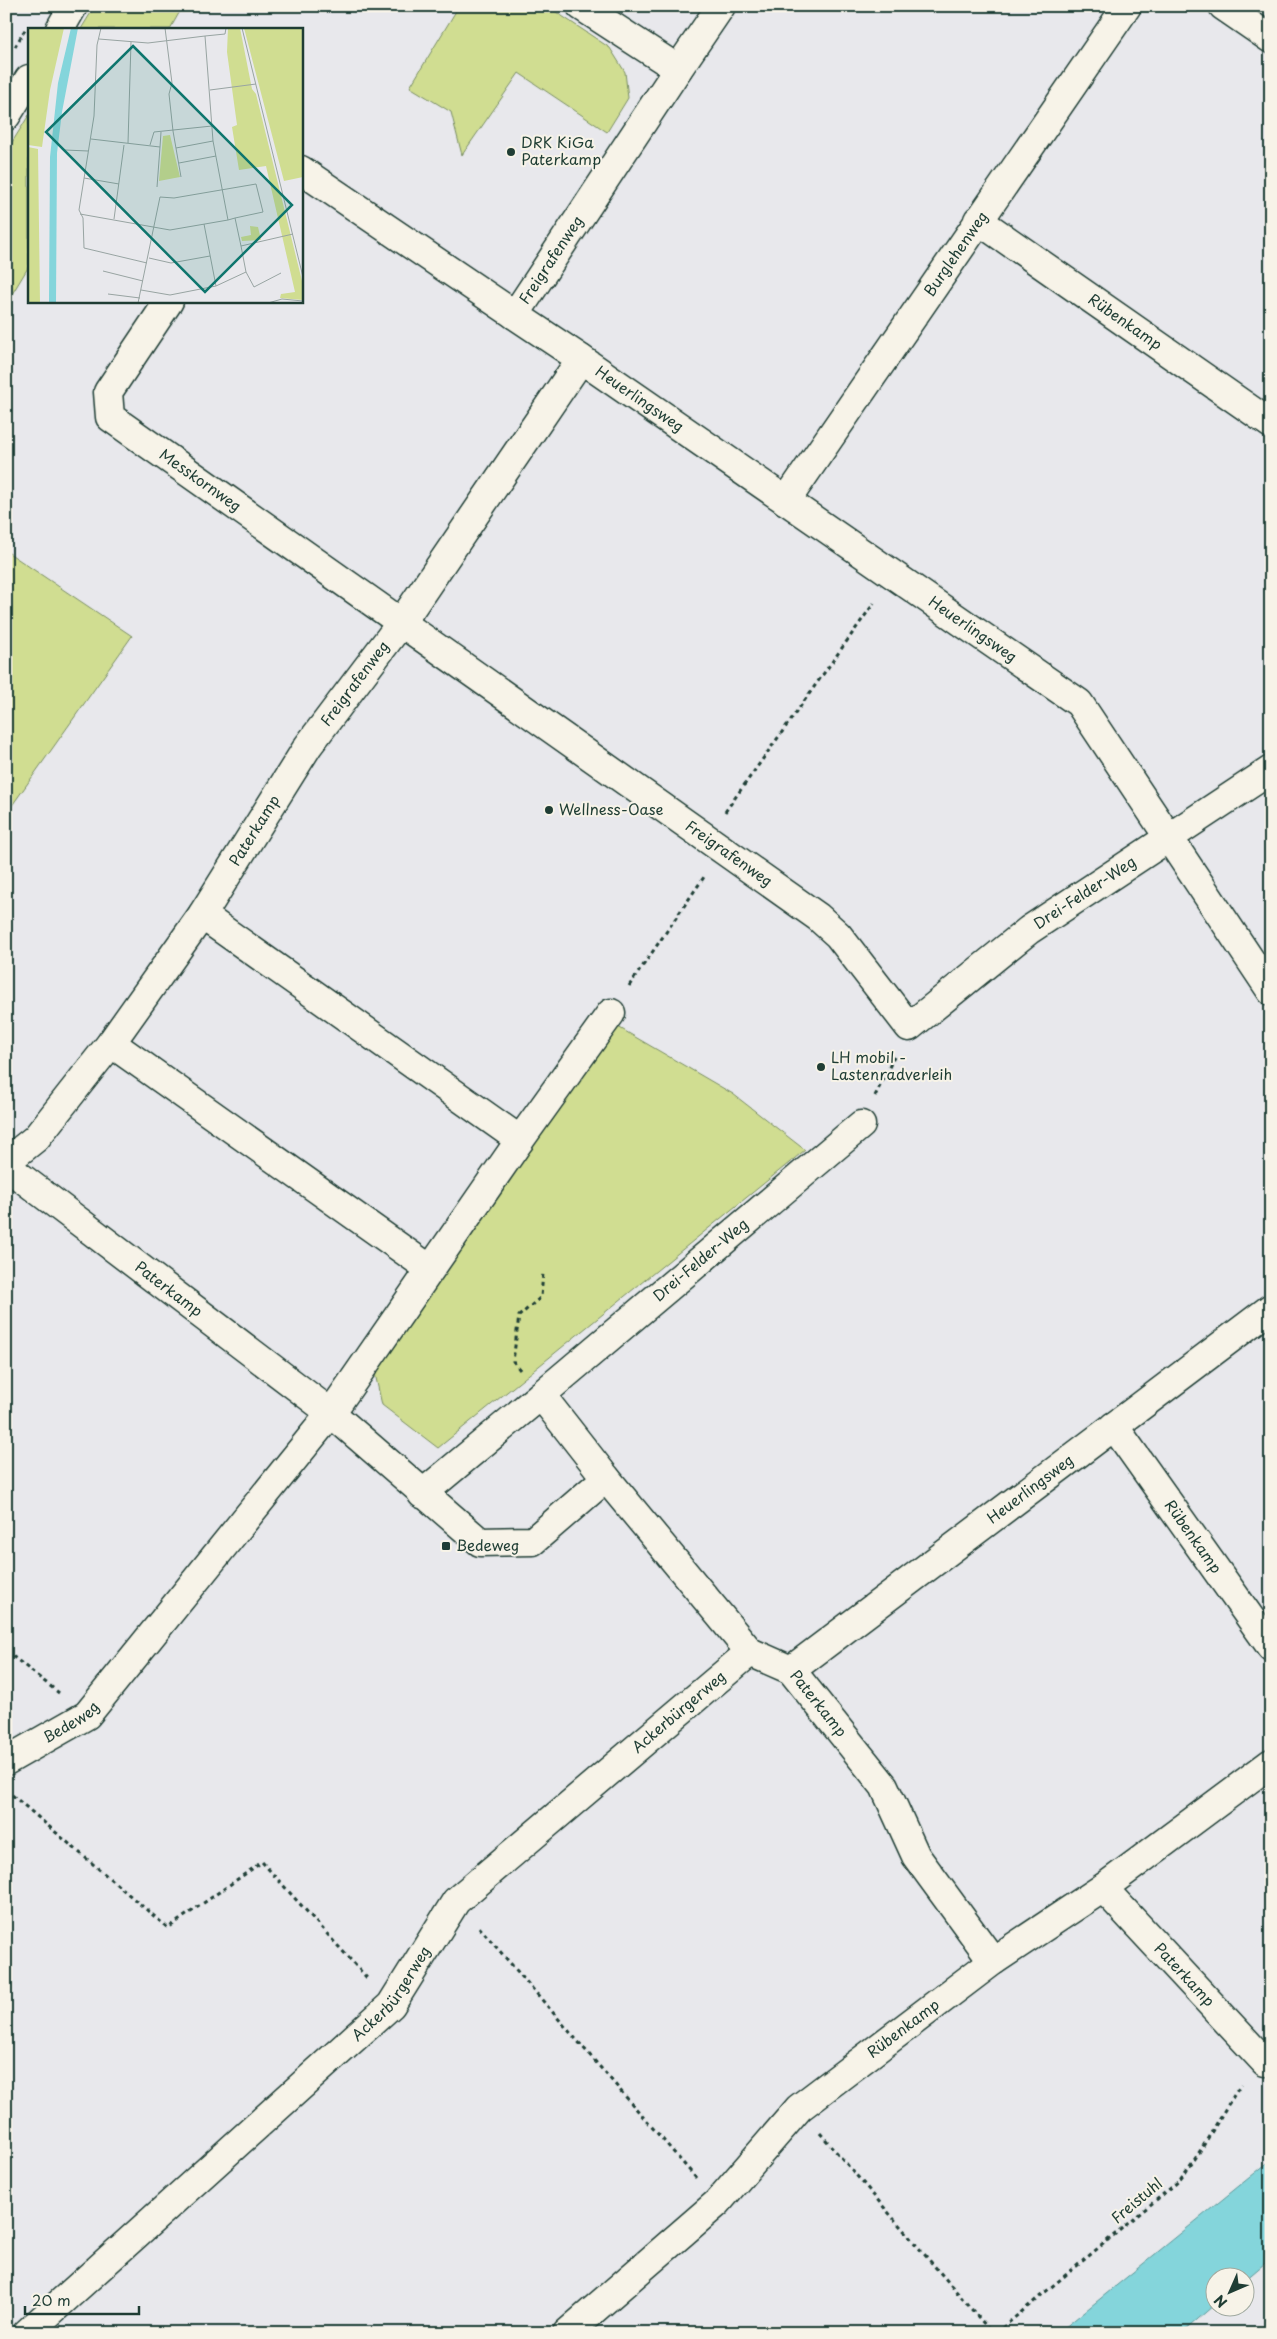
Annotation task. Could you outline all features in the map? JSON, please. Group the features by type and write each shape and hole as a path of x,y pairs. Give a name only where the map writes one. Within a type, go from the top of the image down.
{"street":[{"path":"61,28 73,6"},
{"path":"581,6 678,69"},
{"name":"Freigrafenweg","path":"308,746 401,622 582,358 515,314 721,6"},
{"name":"Burglehenweg","path":"786,501 1127,6"},
{"path":"1223,6 1271,39"},
{"path":"6,116 28,81"},
{"path":"302,171 515,314"},
{"name":"Rübenkamp","path":"978,220 1271,424"},
{"name":"Messkornweg","path":"168,302 108,392 110,417 401,622"},
{"name":"Heuerlingsweg","path":"582,358 1079,704 1271,991"},
{"name":"Freigrafenweg","path":"401,622 818,918 838,934 909,1027"},
{"name":"Paterkamp","path":"6,1162 36,1138 111,1044 202,915 308,746"},
{"name":"Drei-Felder-Weg","path":"909,1027 1029,930 1168,836 1271,770"},
{"path":"202,915 520,1140"},
{"path":"331,1413 520,1140 611,1013"},
{"path":"111,1044 430,1269"},
{"name":"Drei-Felder-Weg","path":"541,1395 861,1125"},
{"name":"Paterkamp","path":"6,1166 331,1413 422,1494 480,1542 533,1541 606,1478"},
{"name":"Heuerlingsweg","path":"792,1670 1271,1308"},
{"path":"422,1494 541,1395"},
{"name":"Paterkamp","path":"541,1395 606,1478 750,1652 792,1670 884,1786 916,1856 993,1961"},
{"name":"Bedeweg","path":"6,1761 87,1715 331,1413"},
{"name":"Rübenkamp","path":"1114,1426 1271,1647"},
{"name":"Ackerbürgerweg","path":"27,2333 391,2005 456,1901 750,1652"},
{"name":"Rübenkamp","path":"568,2333 717,2203 799,2108 993,1961 1103,1888 1271,1763"},
{"name":"Paterkamp","path":"1103,1888 1265,2062"}],"path":[{"path":"11,54 30,22"},
{"path":"611,1013 714,844 894,575"},
{"path":"861,1125 909,1027"},
{"path":"541,1395 513,1361 519,1316 541,1297 544,1273"},
{"path":"6,1651 87,1715"},
{"path":"6,1790 168,1928 262,1862 391,2005"},
{"path":"456,1901 717,2203"},
{"name":"Freistuhl","path":"994,2333 1179,2181 1196,2160 1225,2108 1241,2084 1265,2062"},
{"path":"799,2108 994,2333"}],"green space":[{"path":"95,6 183,6 171,28 82,28"},
{"path":"459,6 547,6 610,48 625,72 628,98 607,132 519,73 462,155 451,112 410,87"},
{"path":"28,117 28,268 6,304 6,152"},
{"path":"6,551 132,636 6,814"},
{"path":"618,1027 733,1094 805,1150 438,1448 382,1405 374,1369"}],"water":[{"path":"1271,2160 1271,2258 1254,2272 1254,2266 1204,2266 1204,2314 1182,2333 1058,2333"}],"place":[{"name":"DRK KiGa Paterkamp","path":"511,152"},
{"name":"Wellness-Oase","path":"549,810"},
{"name":"LH mobil - Lastenradverleih","path":"821,1067"},
{"name":"Bedeweg","path":"446,1546"}]}
